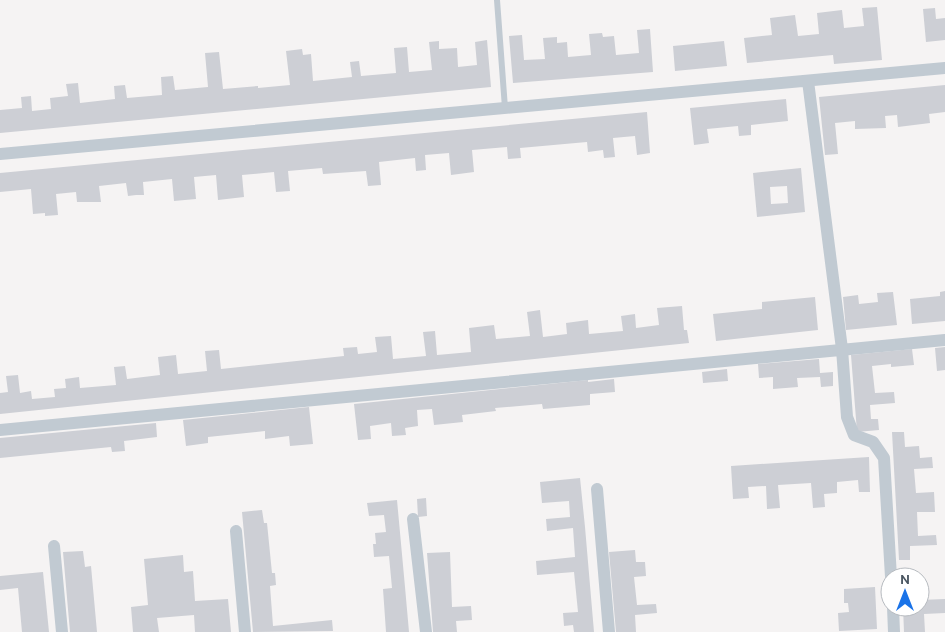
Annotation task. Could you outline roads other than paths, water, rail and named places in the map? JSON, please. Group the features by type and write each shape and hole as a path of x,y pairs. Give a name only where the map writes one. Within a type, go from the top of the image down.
{"street":[{"path":"0,154 945,68"},
{"path":"808,81 842,349 847,417 854,435 873,442 884,458 890,567"},
{"path":"0,430 945,340"},
{"path":"597,489 609,632"},
{"path":"414,519 426,632"},
{"path":"236,531 245,632"},
{"path":"54,546 62,632"},
{"path":"893,617 894,632"}],"lane":[{"path":"498,0 505,109"}]}
